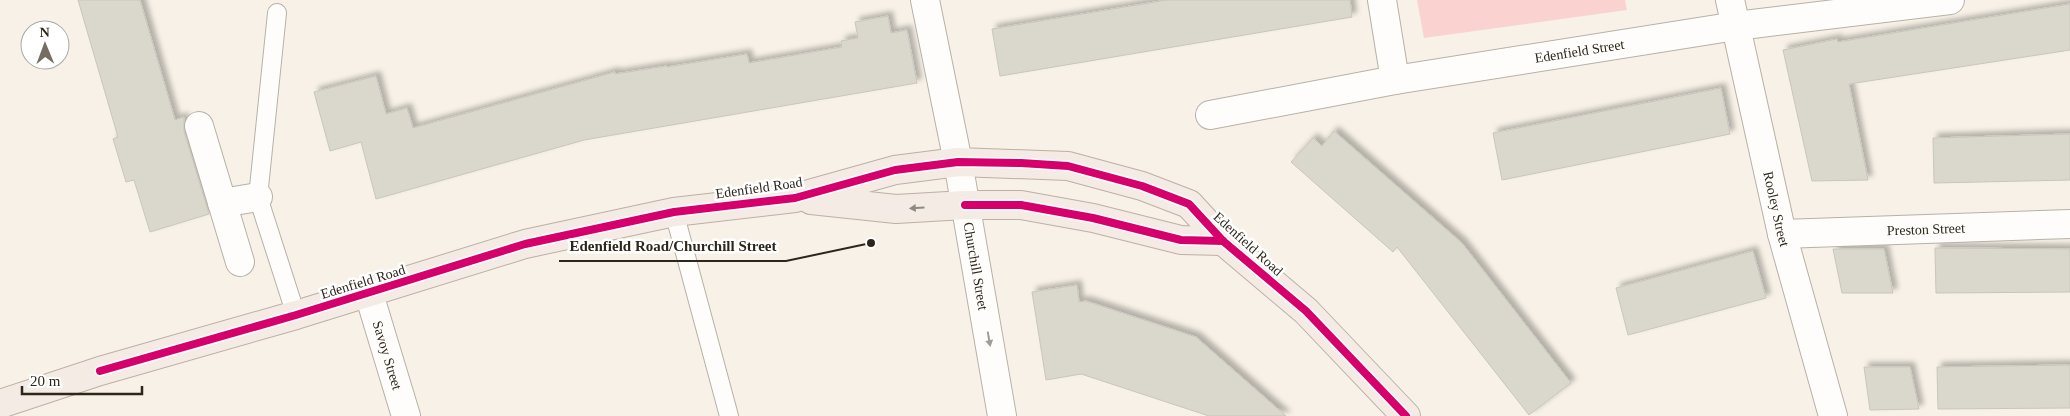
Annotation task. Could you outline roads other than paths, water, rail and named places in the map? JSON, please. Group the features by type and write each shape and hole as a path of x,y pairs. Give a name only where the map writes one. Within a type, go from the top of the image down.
{"main road":[{"name":"Edenfield Road","path":"0,404 100,371 296,316 525,244 674,212 795,198 895,170 958,162 1068,166 1142,186 1189,204 1223,241 1306,311 1406,416"},
{"path":"795,198 896,209 965,205 1021,206 1093,218 1181,240 1223,241"}],"street":[{"name":"Churchill Street","path":"925,0 958,162 1002,416"},
{"path":"1382,0 1395,80"},
{"name":"Rooley Street","path":"1730,0 1782,234 1833,416"},
{"name":"Edenfield Street","path":"1210,115 1395,80 1736,26 1950,0"},
{"path":"199,126 240,262"},
{"path":"222,203 258,197"},
{"name":"Preston Street","path":"1782,234 2070,224"},
{"name":"Savoy Street","path":"368,294 406,416"}],"lane":[{"path":"277,13 258,197 296,316"},
{"path":"674,212 729,416"}],"place":[{"name":"Edenfield Road/Churchill Street","path":"871,243"}]}
